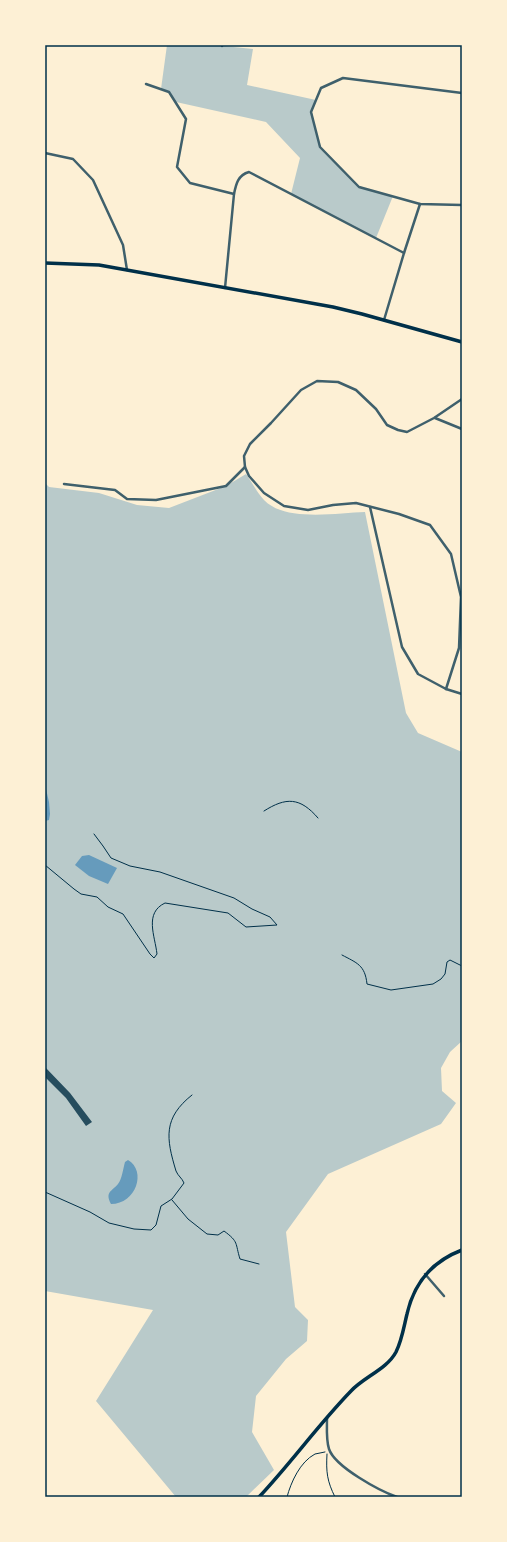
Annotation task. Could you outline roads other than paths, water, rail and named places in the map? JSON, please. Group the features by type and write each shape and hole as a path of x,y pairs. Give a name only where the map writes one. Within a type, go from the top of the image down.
{"main road":[{"path":"45,263 99,265 333,307 462,342"},
{"path":"259,1497 352,1390 390,1361 399,1346 414,1292 425,1274 438,1262 462,1250"}],"street":[{"path":"462,93 343,78 321,88 312,112 320,148 359,186 420,204 462,205"},
{"path":"146,84 169,92 186,119 180,145 178,167 190,183 234,194"},
{"path":"45,153 74,159 93,180 123,245 127,270"},
{"path":"225,288 234,194 237,180 243,174 249,172 404,253"},
{"path":"384,320 420,204"},
{"path":"446,689 459,648 461,597 451,554 430,525 399,514 356,503 333,505 308,510 284,506 264,493 249,476 245,467 244,456 250,444 301,390 317,381 338,382 356,390 376,409 387,425 407,432 434,418 462,398"},
{"path":"434,418 462,429"},
{"path":"64,484 115,490 127,499 156,500 226,486 245,467"},
{"path":"370,506 402,648 418,674 446,689 462,694"},
{"path":"425,1274 444,1296"},
{"path":"327,1418 329,1450 335,1457 347,1469 363,1480 377,1489 397,1497"}],"water":[{"path":"45,785 50,814 49,820 45,821"},
{"path":"89,855 117,868 108,884 89,876 75,865 82,856"},
{"path":"128,1160 134,1165 137,1172 138,1179 136,1186 127,1199 120,1203 111,1204 109,1200 110,1192 118,1184 125,1162"}]}
